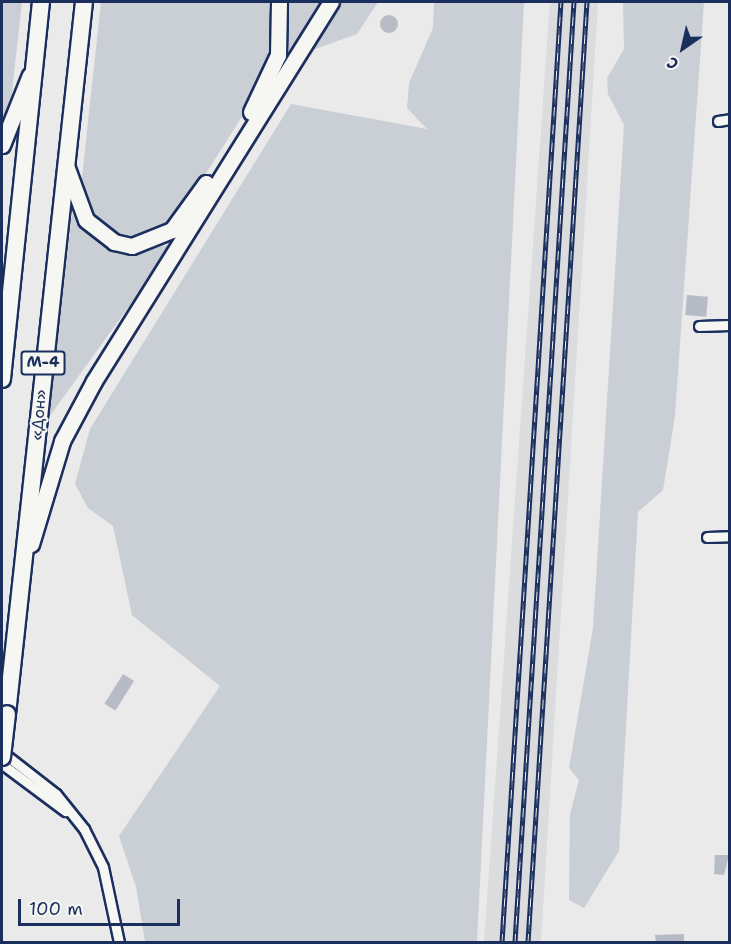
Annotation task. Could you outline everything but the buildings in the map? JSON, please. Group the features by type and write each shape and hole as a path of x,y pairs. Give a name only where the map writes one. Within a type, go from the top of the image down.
{"highway":[{"name":"М-4","path":"2,378 41,2"},
{"name":"«Дон»","path":"2,758 25,564 65,163 84,2"}],"main road":[{"path":"65,163 77,205 98,232 132,246 166,234 183,219 267,84 281,42 279,2"},
{"path":"25,564 54,463 80,407 331,2"},
{"path":"2,145 33,67"}],"street":[{"path":"718,120 729,119"},
{"path":"699,326 729,325"},
{"path":"707,537 729,536"},
{"path":"2,752 56,794 84,829 103,867 119,942"},
{"path":"2,764 84,829"}],"shaded area":[{"path":"2,2 22,2 11,100 2,133"},
{"path":"101,2 274,2 274,48 245,112 180,214 139,240 112,237 87,213 81,187"},
{"path":"286,2 324,2 281,67 289,34"},
{"path":"339,2 378,2 357,34 307,52"},
{"path":"434,2 524,2 477,942 145,942 136,887 119,836 220,686 132,615 113,526 88,508 75,484 90,429 291,104 427,129 407,108 409,83 433,28"},
{"path":"550,2 598,2 541,942 484,942"},
{"path":"623,2 704,2 675,416 663,490 638,512 619,851 584,908 569,900 570,814 579,780 569,768 593,628 624,125 608,94 607,78 624,49"},
{"path":"72,214 92,238 120,254 174,244 49,417"}],"railway":[{"path":"502,942 561,2"},
{"path":"515,942 574,2"},
{"path":"528,942 587,2"}]}
